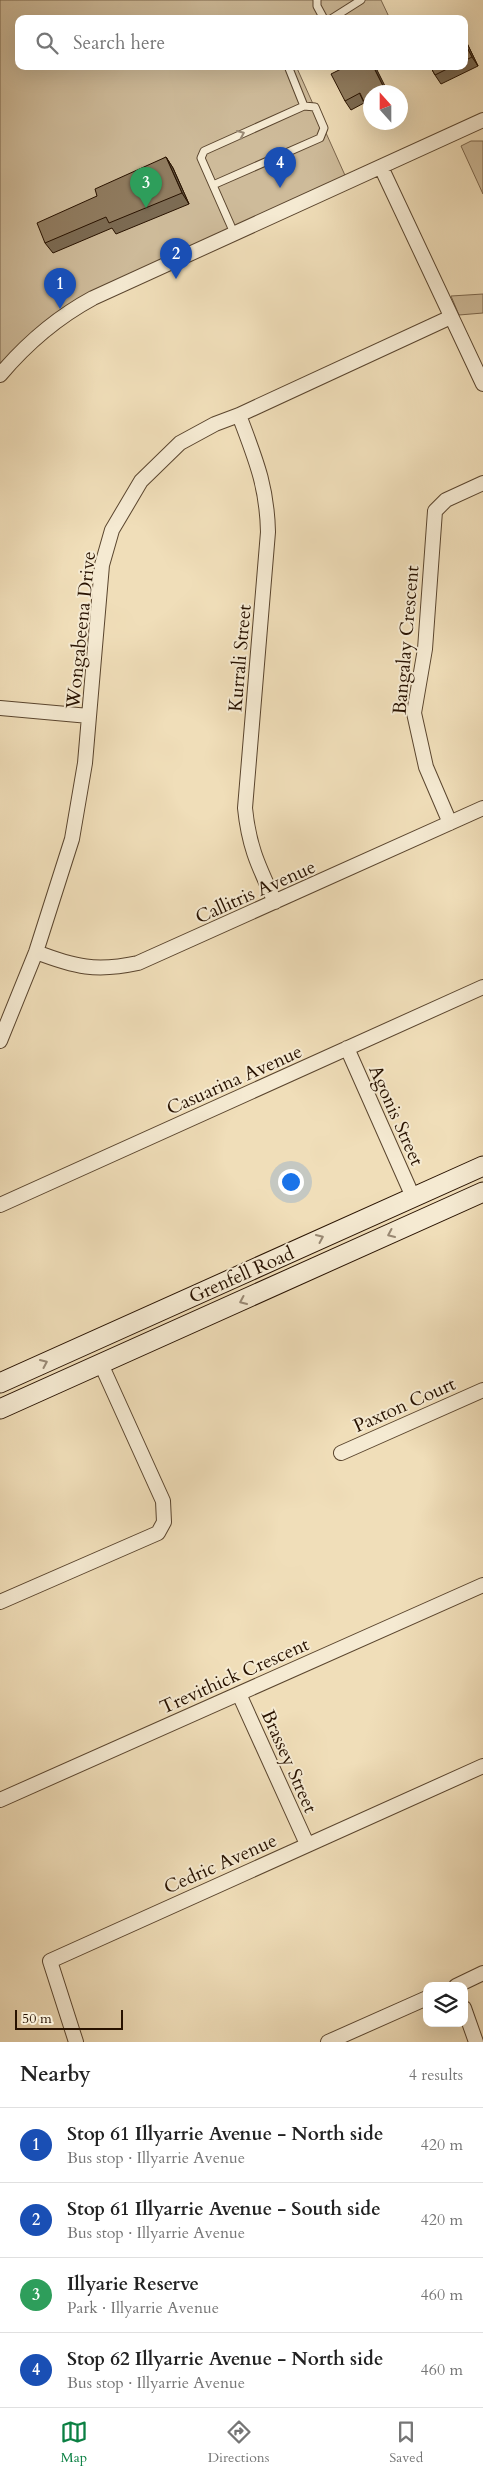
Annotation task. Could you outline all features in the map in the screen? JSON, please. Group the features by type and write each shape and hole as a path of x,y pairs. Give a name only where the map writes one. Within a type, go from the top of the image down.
{"main road":[{"name":"Grenfell Road","path":"0,1382 483,1166"},
{"name":"Grenfell Road","path":"0,1409 483,1192"},
{"path":"413,1197 423,1220"},
{"path":"91,1342 101,1364"}],"street":[{"path":"0,375 20,351 47,327 93,298 483,120"},
{"path":"381,166 483,384"},
{"name":"Wongabeena Drive","path":"0,1041 36,952 72,839 85,764 102,566 112,530 141,481 180,443 214,424 239,415 451,317"},
{"name":"Kurrali Street","path":"239,415 260,471 268,502 268,532 245,808 248,837 252,851 275,902"},
{"name":"Bangalay Crescent","path":"450,823 426,767 414,713 425,649 435,511 446,500 483,483"},
{"path":"0,708 89,716"},
{"name":"Callitris Avenue","path":"36,952 71,966 110,969 138,963 483,808"},
{"name":"Casuarina Avenue","path":"0,1205 483,987"},
{"name":"Agonis Street","path":"348,1048 413,1197"},
{"path":"0,1602 158,1533 164,1522 163,1501 101,1364"},
{"name":"Paxton Court","path":"341,1453 483,1390"},
{"name":"Trevithick Crescent","path":"0,1800 483,1585"},
{"name":"Brassey Street","path":"239,1694 307,1844"},
{"name":"Cedric Avenue","path":"76,2042 50,1961 483,1766"},
{"path":"464,1982 483,1973"},
{"path":"328,2042 423,2000"},
{"path":"468,2019 476,2042"}],"lane":[{"path":"317,0 317,6 322,15"},
{"path":"337,15 361,0"},
{"path":"290,70 304,106"},
{"path":"213,185 320,138 324,128 315,107 304,106 204,150 201,158 234,233"}],"shaded area":[{"path":"0,0 381,0 388,15 15,15 15,70 298,70 348,182 93,298 0,375"},
{"path":"471,141 483,141 483,194 461,146"},
{"path":"483,294 483,313 459,315 451,296"}],"building":[{"path":"468,50 472,57 468,59"},
{"path":"339,70 375,70 382,85 363,85 363,100 360,93 345,101 331,74"},
{"path":"432,70 445,70 435,75"},
{"path":"166,157 182,193 109,223 106,217 45,243 37,223 97,196 95,189"}],"place":[{"name":"Stop 62 Illyarrie Avenue - North side","path":"280,188"},
{"name":"Illyarie Reserve","path":"146,208"},
{"name":"Stop 61 Illyarrie Avenue - South side","path":"176,279"},
{"name":"Stop 61 Illyarrie Avenue - North side","path":"60,309"}]}
